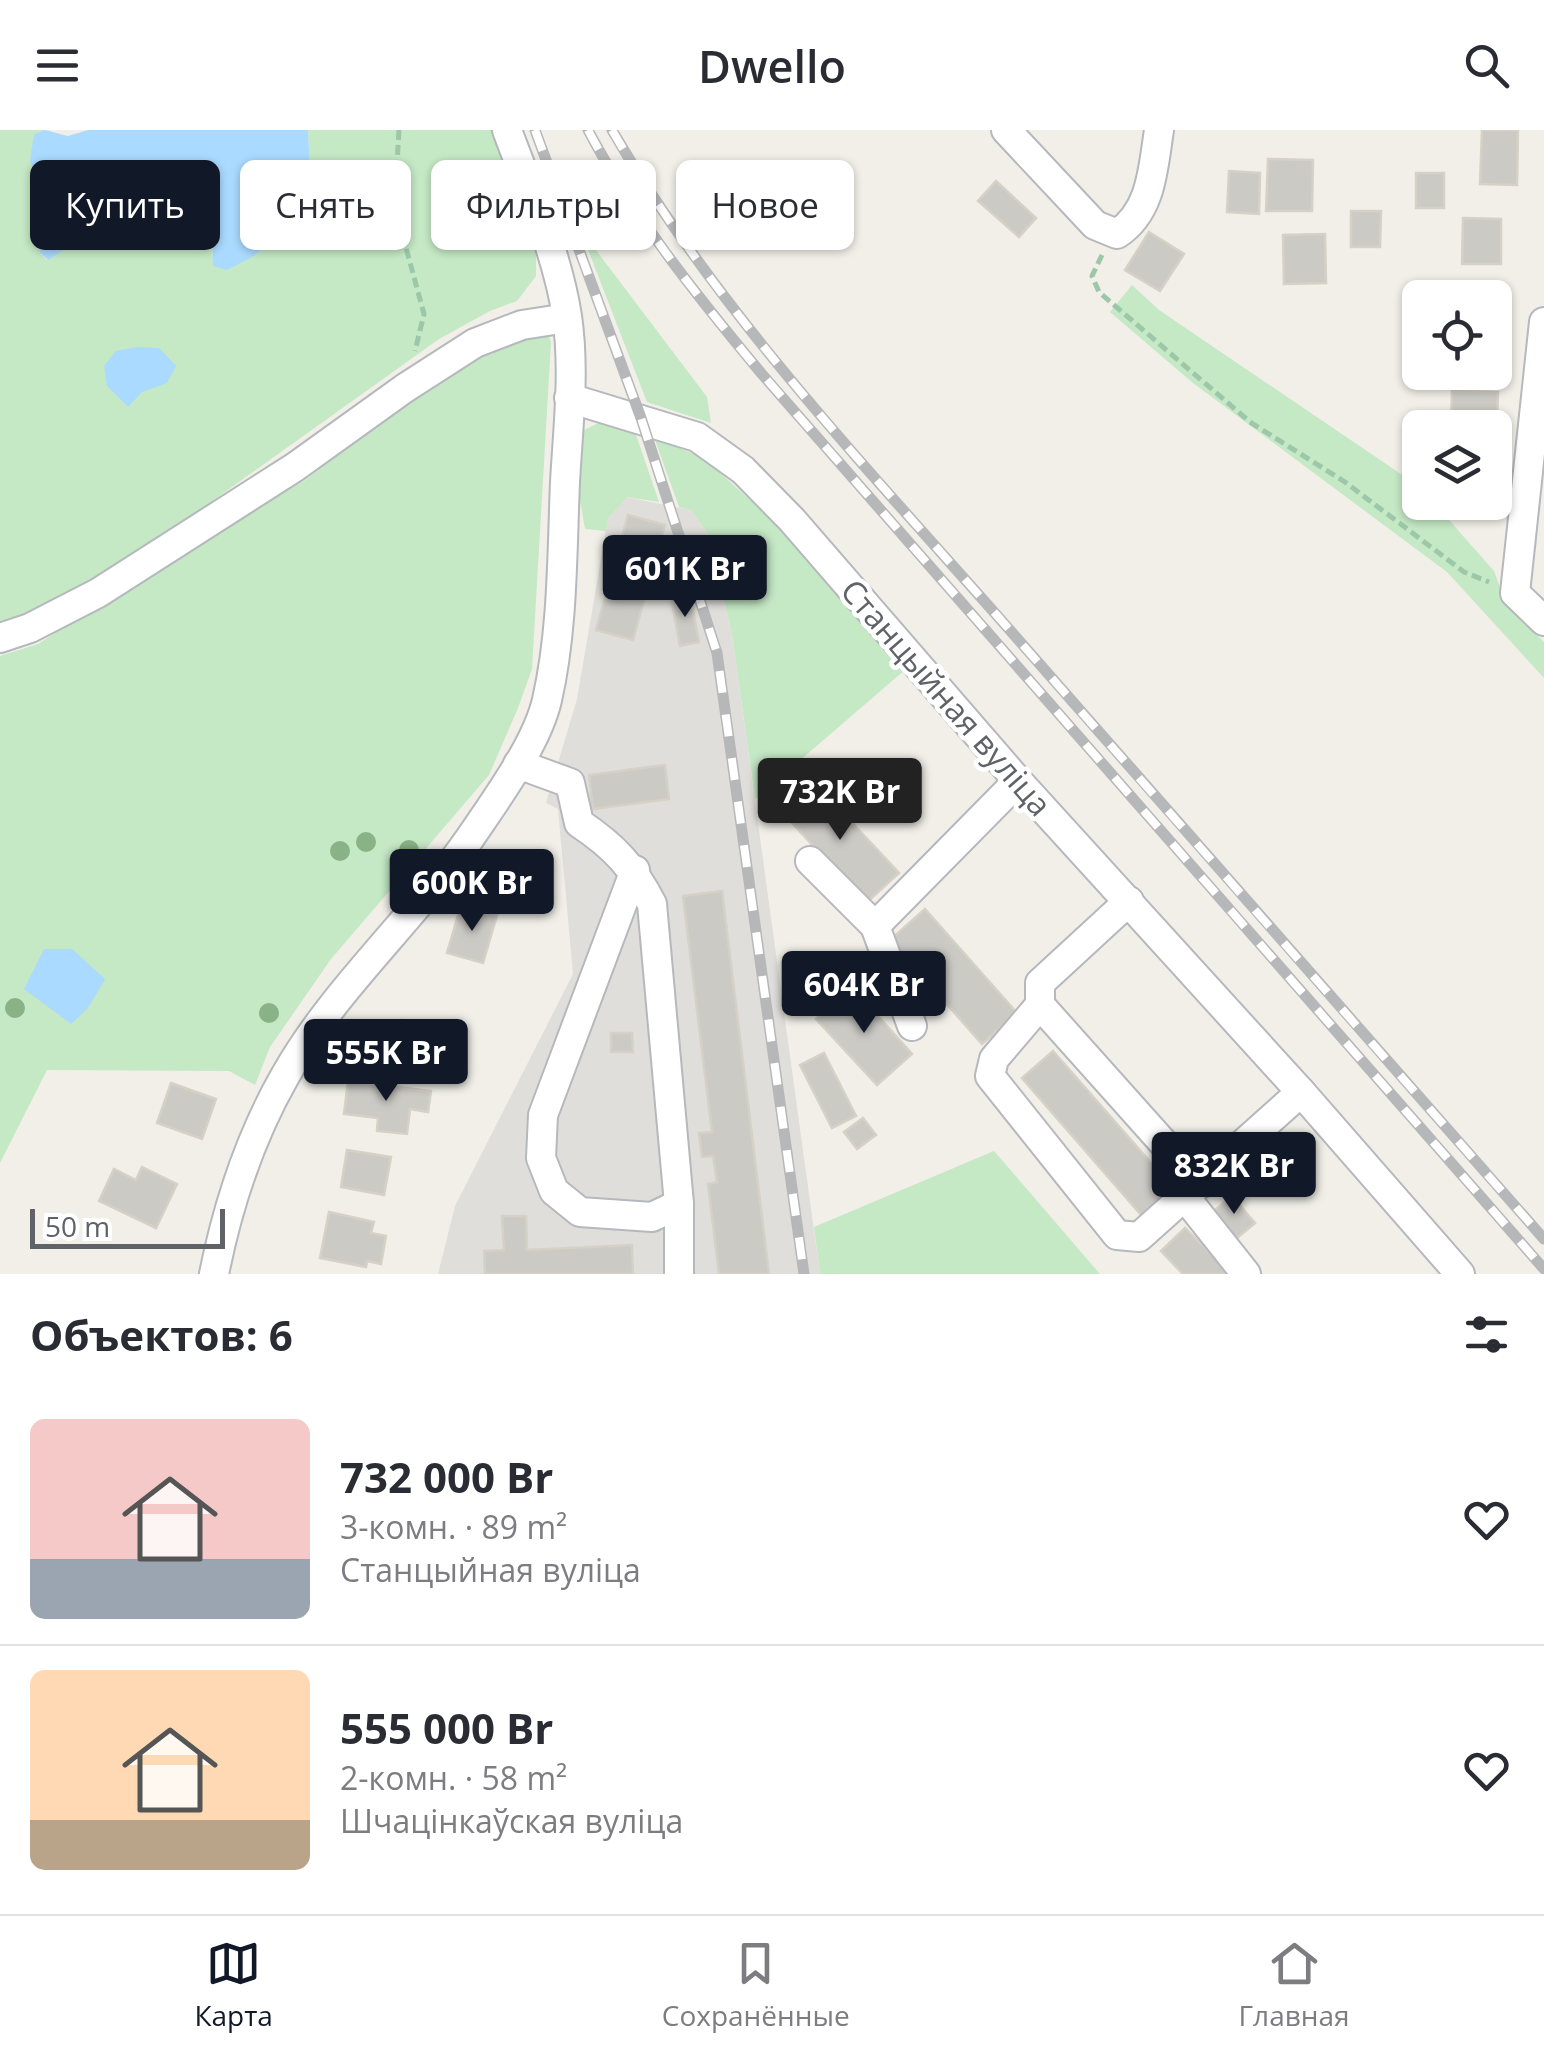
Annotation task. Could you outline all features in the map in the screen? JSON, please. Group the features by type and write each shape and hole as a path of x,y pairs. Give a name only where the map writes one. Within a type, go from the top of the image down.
{"street":[{"path":"214,1274 225,1218 250,1144 286,1074 327,1015 468,841 518,764 546,703 559,606 569,398 567,318 550,246 507,130"},
{"path":"1006,130 1096,224 1118,234 1130,226 1148,196 1159,130"},
{"path":"0,638 30,628 98,592 309,458 474,343 522,325 567,318"},
{"path":"1544,322 1515,593 1544,621"},
{"name":"Станцыйная вуліца","path":"569,398 697,437 742,470 792,520 1018,781 1302,1092 1460,1274"},
{"path":"518,764 570,783 580,824 603,839 634,870 652,904 679,1204 680,1274"},
{"path":"875,926 1018,781"},
{"path":"810,861 875,926 912,1026"},
{"path":"634,870 544,1115 541,1158 554,1191 580,1212 652,1217 679,1204"},
{"path":"1129,901 1040,983 1040,1005 1193,1190 1246,1274"},
{"path":"1040,1005 994,1059 990,1076 1117,1235 1139,1237 1302,1092"}],"path":[{"path":"398,130 398,222 424,314 405,388"},
{"path":"1112,232 1092,276 1099,292 1250,422 1345,482 1464,572 1515,593"}],"shaded area":[{"path":"626,497 691,510 708,534 732,634 820,1274 438,1274 455,1206 573,974 558,809 546,803 577,699 608,518"}],"green space":[{"path":"0,130 45,130 34,134 30,160 30,250 39,250 47,260 63,250 212,250 213,266 254,256 262,250 411,250 411,160 310,160 308,130 491,130 503,160 431,160 431,250 536,250 536,276 517,301 439,339 110,574 0,627"},
{"path":"588,250 596,250 707,397 711,423 647,402"},
{"path":"1132,285 1159,310 1402,475 1402,520 1449,520 1494,571 1507,606 1544,642 1544,678 1447,572 1193,383 1110,312"},
{"path":"546,330 551,342 532,669 489,775 331,959 270,1047 255,1085 229,1071 47,1070 0,1163 0,656 38,644 229,520 304,481 461,361"},
{"path":"609,418 634,429 659,502 627,497 608,518 606,531 585,529 575,472 580,432"},
{"path":"654,437 705,459 799,545 906,669 755,799 732,634 708,534 691,510 679,507"},
{"path":"994,1151 1100,1274 820,1274 814,1227"}],"water":[{"path":"45,130 68,136 88,130 308,130 310,160 240,160 240,250 262,250 227,270 213,266 212,250 220,250 220,160 30,160 34,134"},
{"path":"39,250 64,250 48,260"},
{"path":"159,348 176,366 167,383 142,392 128,407 107,386 104,366 116,351"},
{"path":"44,949 72,949 105,979 88,1008 71,1024 24,989"}],"building":[{"path":"1482,130 1518,130 1517,185 1480,184"},
{"path":"1268,159 1313,160 1312,211 1266,211"},
{"path":"1229,171 1260,173 1259,214 1227,212"},
{"path":"1416,173 1444,173 1444,208 1416,208"},
{"path":"996,181 1036,218 1019,237 978,201"},
{"path":"1351,211 1381,211 1380,247 1351,247"},
{"path":"1463,218 1501,219 1501,264 1462,264"},
{"path":"1149,232 1184,254 1160,291 1125,270"},
{"path":"1325,234 1326,283 1284,284 1283,235"},
{"path":"1452,391 1498,392 1497,410 1451,410"},
{"path":"628,515 665,525 633,640 596,630"},
{"path":"690,595 699,642 680,646 671,598"},
{"path":"665,765 669,799 593,809 589,775"},
{"path":"814,782 899,873 866,903 782,812"},
{"path":"722,891 769,1274 719,1274 708,1184 717,1182 713,1156 702,1157 699,1133 712,1132 683,896"},
{"path":"461,905 497,915 483,963 447,953"},
{"path":"925,909 1017,1013 982,1044 890,940"},
{"path":"852,987 912,1054 877,1085 816,1019"},
{"path":"402,1020 436,1025 430,1064 396,1058"},
{"path":"611,1033 632,1033 633,1052 611,1052"},
{"path":"1053,1051 1173,1188 1142,1216 1022,1078"},
{"path":"824,1053 856,1116 832,1128 800,1065"},
{"path":"348,1081 431,1091 428,1112 410,1109 407,1134 377,1131 378,1118 344,1114"},
{"path":"171,1083 216,1099 202,1139 157,1123"},
{"path":"863,1118 876,1135 857,1149 844,1132"},
{"path":"347,1150 391,1157 384,1195 341,1187"},
{"path":"142,1167 177,1184 156,1228 99,1201 114,1169 136,1180"},
{"path":"1232,1196 1255,1223 1237,1238 1214,1211"},
{"path":"329,1212 374,1222 371,1233 386,1236 381,1264 367,1261 366,1267 320,1258"},
{"path":"502,1216 526,1216 527,1250 632,1245 633,1274 485,1274 484,1251 504,1250"},
{"path":"1185,1228 1231,1274 1183,1274 1161,1251"}],"railway":[{"path":"535,130 641,418 717,653 804,1274"},
{"path":"588,130 647,226 761,373 1544,1269"},
{"path":"612,130 697,260 794,384 1544,1239"}]}
